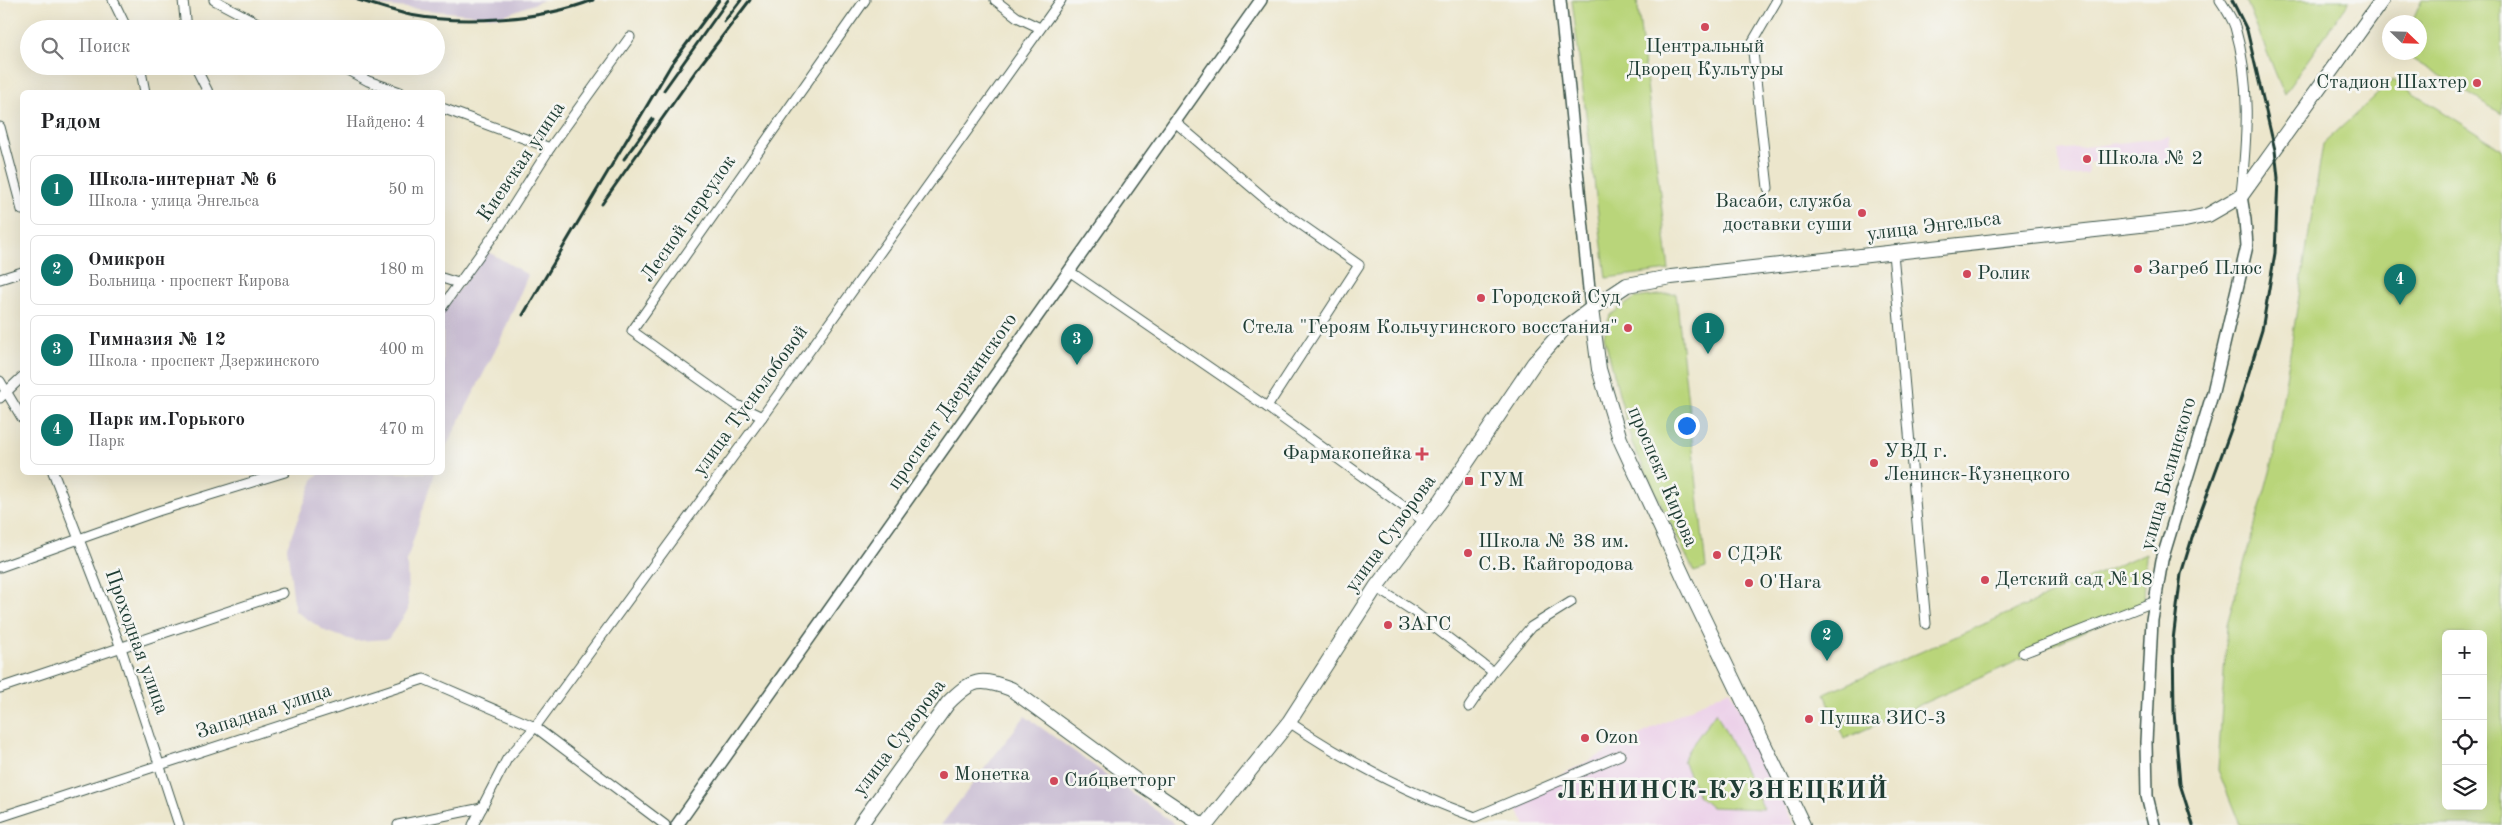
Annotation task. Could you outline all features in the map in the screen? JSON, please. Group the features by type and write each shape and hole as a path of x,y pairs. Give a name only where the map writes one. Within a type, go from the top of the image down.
{"main road":[{"path":"2240,196 2382,0"},
{"name":"улица Энгельса","path":"1627,285 1671,277 2185,220 2208,215 2240,196"},
{"name":"улица Суворова","path":"1206,825 1289,722 1376,587 1425,522 1534,363 1563,330 1590,309 1627,285"},
{"name":"проспект Кирова","path":"1590,309 1599,368 1620,439 1686,582 1803,825"},
{"name":"улица Суворова","path":"860,825 948,703 964,686 987,680 1011,688 1141,784 1202,825"}],"street":[{"path":"113,0 123,20"},
{"path":"183,0 185,20"},
{"path":"214,0 252,20"},
{"name":"Лесной переулок","path":"762,417 735,404 632,332 865,0"},
{"path":"995,0 1017,17 1040,28"},
{"name":"улица Туснолобовой","path":"473,825 507,759 535,727 762,417 1061,0"},
{"name":"проспект Дзержинского","path":"677,825 1261,0"},
{"name":"проспект Кирова","path":"1560,0 1590,309"},
{"path":"1768,188 1752,43 1777,0"},
{"path":"2220,0 2234,26 2246,84 2247,141 2240,196"},
{"name":"Киевская улица","path":"445,303 501,225 550,148 630,36"},
{"path":"142,75 145,90"},
{"path":"200,75 207,90"},
{"path":"357,75 394,90"},
{"path":"445,109 550,148"},
{"path":"1175,122 1269,202 1360,265 1267,407"},
{"path":"0,127 20,202"},
{"name":"улица Белинского","path":"2154,825 2147,796 2146,742 2152,620 2162,560 2213,392 2247,246 2245,220 2240,196"},
{"path":"1893,252 1926,624"},
{"path":"1069,271 1267,407 1425,522"},
{"path":"0,279 20,273"},
{"path":"445,279 458,284"},
{"path":"3,396 20,379"},
{"path":"0,381 3,396 20,416"},
{"name":"Проходная улица","path":"54,475 121,648 161,764 179,825"},
{"path":"0,567 158,511 275,475"},
{"path":"1376,587 1413,611 1493,672"},
{"path":"0,688 283,593"},
{"path":"2023,653 2156,601"},
{"path":"1470,707 1493,672 1531,627 1571,602"},
{"name":"Западная улица","path":"0,817 424,679 535,727 665,825"},
{"path":"1289,722 1334,752 1386,781 1433,802 1475,817 1620,755"},
{"path":"398,825 482,808"}],"shaded area":[{"path":"325,0 544,0 499,17"},
{"name":"Школа № 2","path":"2169,137 2172,164 2146,167 2144,156 2087,163 2088,174 2061,177 2058,150"},
{"path":"489,252 528,275 499,343 445,449 445,308"},
{"path":"318,475 433,475 407,560 408,610 388,639 355,641 327,632 295,611 287,547 314,478"},
{"path":"1730,689 1795,825 1526,825 1512,800"},
{"path":"1025,716 1176,825 941,825"}],"green space":[{"path":"1572,0 1637,0 1669,270 1606,278"},
{"path":"2246,0 2350,0 2284,94"},
{"name":"Стадион Шахтер","path":"2422,0 2502,0 2502,114 2413,60 2427,60 2427,15 2415,15"},
{"path":"2393,80 2502,149 2502,825 2240,825 2218,770 2227,624 2273,461 2323,144"},
{"path":"1676,293 1706,568 1694,572 1632,443 1604,336 1610,315 1635,298"},
{"path":"2146,553 2144,604 1844,739 1825,694"},
{"path":"1716,712 1764,809 1711,807 1698,796 1683,761 1687,752"}],"railway":[{"path":"358,0 410,15 454,20 503,19 527,16 573,7 593,0"},
{"path":"523,315 671,65 719,0"},
{"path":"664,90 728,0"},
{"path":"724,22 741,0"},
{"path":"602,204 695,72 750,0"},
{"path":"2193,825 2180,784 2174,712 2173,640 2181,574 2197,522 2233,424 2262,330 2275,253 2278,178 2275,150 2247,30 2232,0"},
{"path":"624,159 653,119"}],"place":[{"name":"Центральный Дворец Культуры","path":"1705,27"},
{"name":"Стадион Шахтер","path":"2477,83"},
{"name":"Школа № 2","path":"2087,159"},
{"name":"Васаби, служба доставки суши","path":"1862,213"},
{"name":"Загреб Плюс","path":"2138,269"},
{"name":"Ролик","path":"1967,274"},
{"name":"Городской Суд","path":"1481,298"},
{"name":"Парк им.Горького","path":"2400,305"},
{"name":"Стела \"Героям Кольчугинского восстания\"","path":"1628,328"},
{"name":"Школа-интернат № 6","path":"1708,354"},
{"name":"Гимназия № 12","path":"1077,365"},
{"name":"Фармакопейка","path":"1422,454"},
{"name":"УВД г. Ленинск-Кузнецкого","path":"1874,463"},
{"name":"ГУМ","path":"1469,481"},
{"name":"Школа № 38 им. С.В. Кайгородова","path":"1468,553"},
{"name":"СДЭК","path":"1717,555"},
{"name":"Детский сад №18","path":"1985,580"},
{"name":"O'Hara","path":"1749,583"},
{"name":"ЗАГС","path":"1388,625"},
{"name":"Омикрон","path":"1827,661"},
{"name":"Пушка ЗИС-3","path":"1809,719"},
{"name":"Ozon","path":"1585,738"},
{"name":"Монетка","path":"944,775"},
{"name":"Сибцветторг","path":"1054,781"}],"district":[{"name":"ЛЕНИНСК-КУЗНЕЦКИЙ","path":"1723,791"}]}
